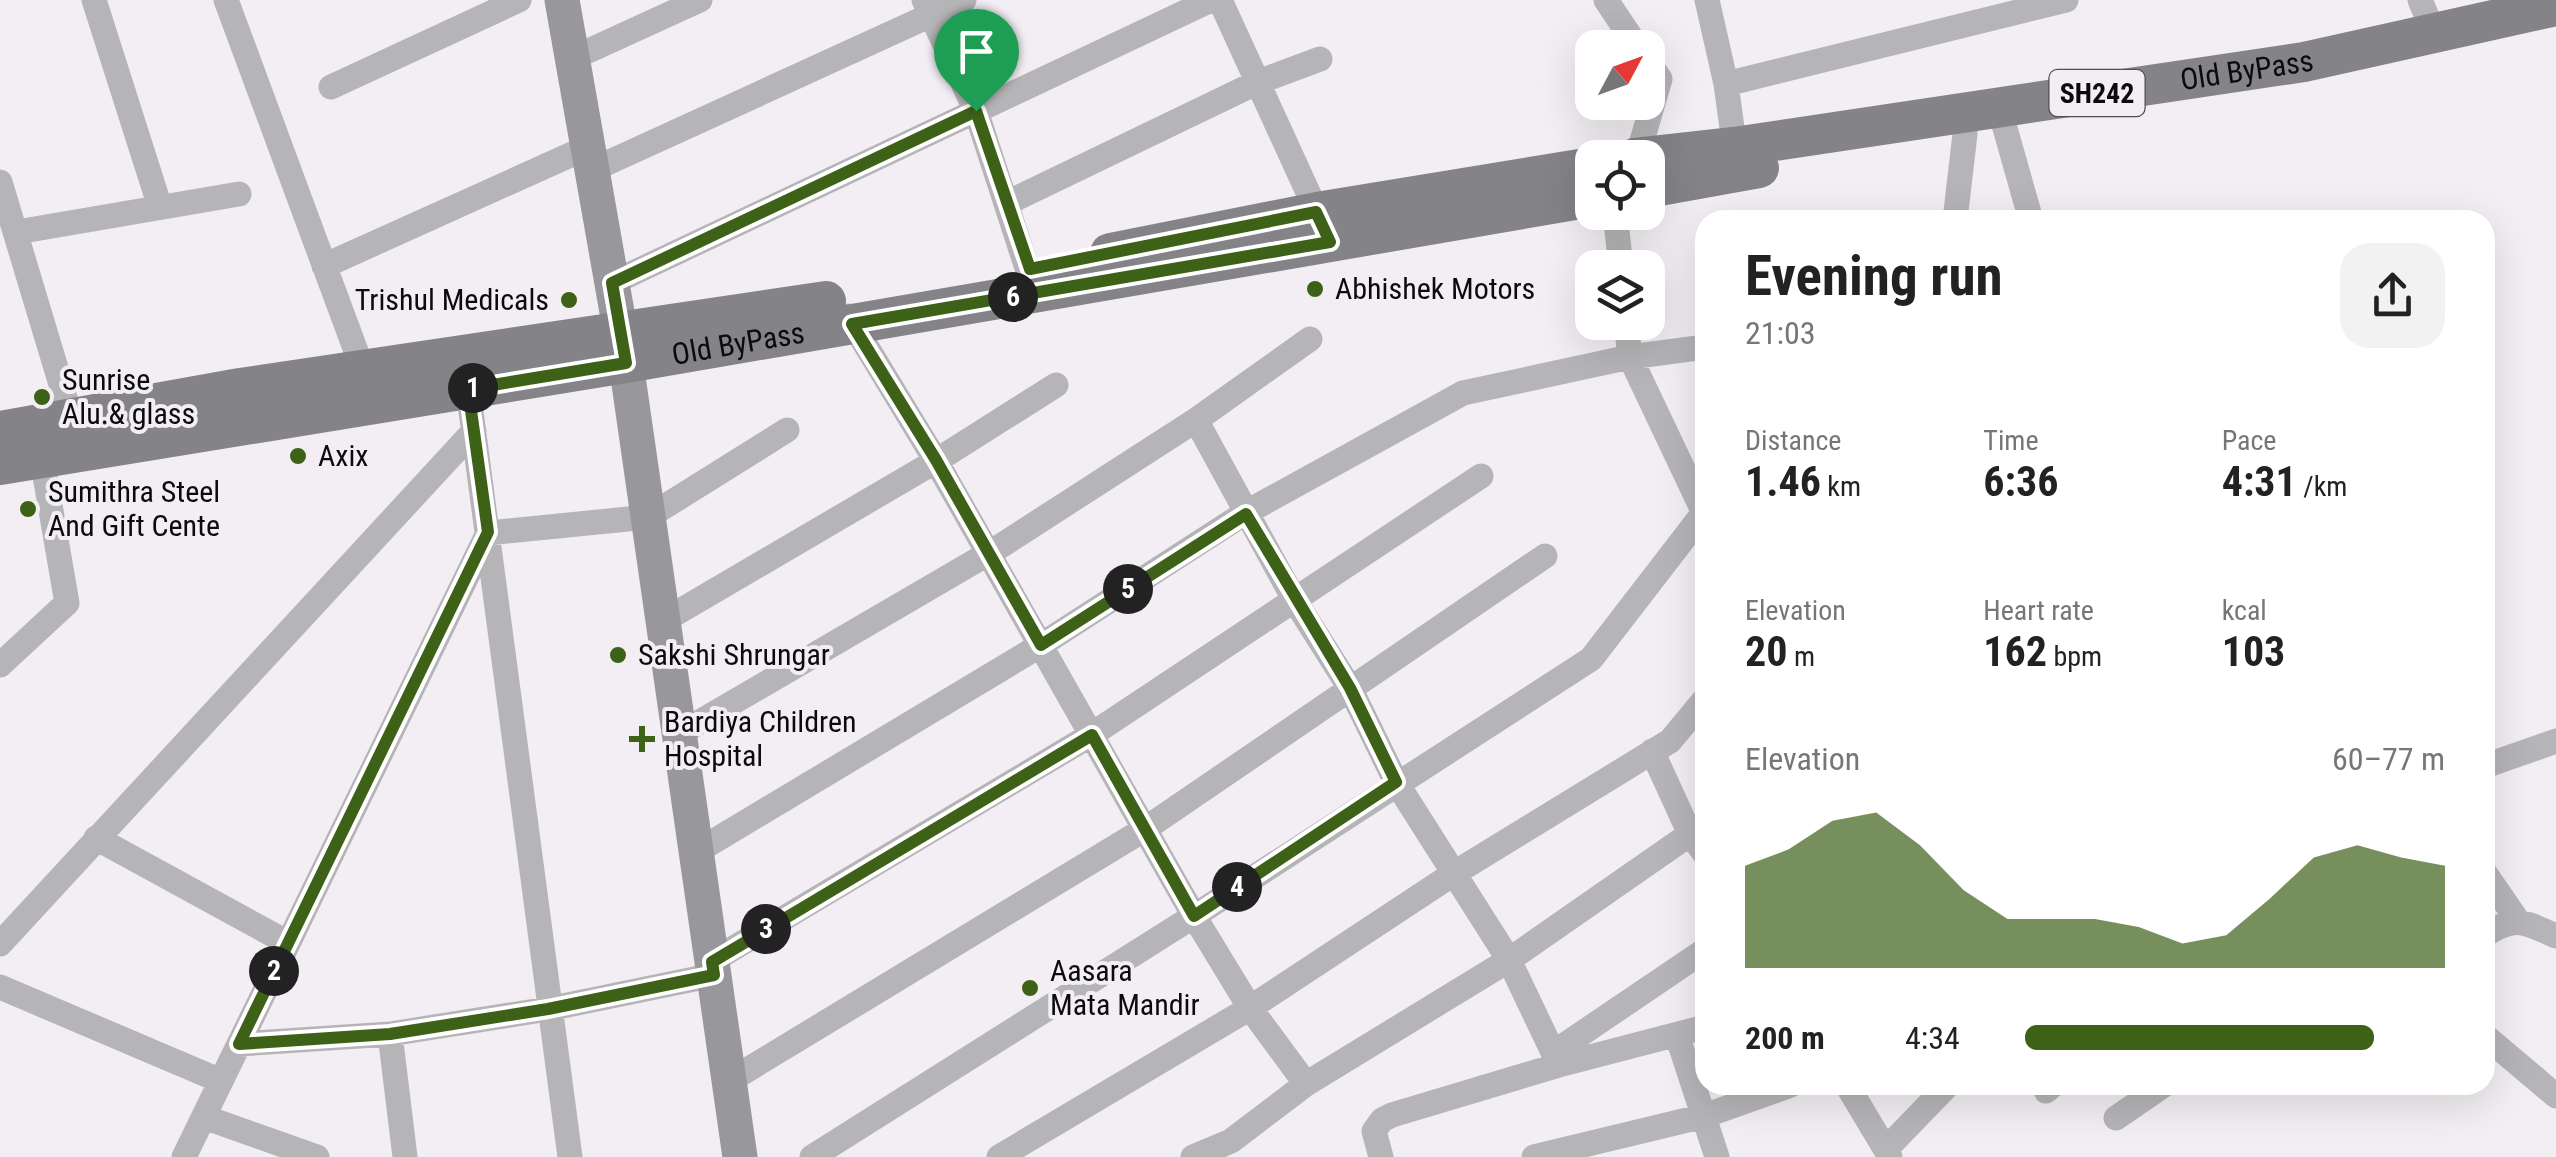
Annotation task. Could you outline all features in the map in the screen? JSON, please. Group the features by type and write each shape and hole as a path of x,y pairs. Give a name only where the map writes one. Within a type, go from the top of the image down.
{"main road":[{"path":"562,0 624,348 740,1157"},
{"name":"Old ByPass","path":"1984,120 2304,62 2427,17 2556,6"},
{"name":"Old ByPass","path":"1665,182 1736,159 2556,33"},
{"name":"Old ByPass","path":"1665,158 1736,159"},
{"name":"Old ByPass","path":"0,465 46,437 240,388 363,370 624,348 1032,281 1324,227 1575,171"},
{"name":"Old ByPass","path":"1324,227 1575,199"},
{"name":"Old ByPass","path":"46,437 468,389 624,348"}],"street":[{"path":"94,0 160,206"},
{"path":"226,0 363,370"},
{"path":"331,87 520,0"},
{"path":"573,58 700,0"},
{"path":"324,266 590,159 928,8 964,0"},
{"path":"612,283 1211,0"},
{"path":"1220,0 1324,227"},
{"path":"1606,0 1626,30"},
{"path":"1707,0 1726,84 1736,159"},
{"path":"1726,84 2066,0"},
{"path":"928,8 976,111 1032,281"},
{"path":"1008,204 1258,82 1320,59"},
{"path":"1958,210 1984,120"},
{"path":"1984,120 2025,210"},
{"path":"0,182 17,232 67,603 0,665"},
{"path":"17,232 238,194"},
{"path":"846,311 936,460 1194,916 1250,1008 1306,1084"},
{"path":"679,734 988,553 1196,420 1310,339"},
{"path":"1628,340 1630,357 1695,494"},
{"path":"696,852 1041,645 1246,514 1463,393 1630,357 1695,347"},
{"path":"663,622 1056,385"},
{"path":"468,389 570,1157"},
{"path":"1196,420 1246,514 1350,688 1396,782 1509,960 1556,1059"},
{"path":"488,532 648,517 787,430"},
{"path":"0,944 474,431"},
{"path":"239,1044 390,1034 548,1009 713,968 1092,735 1481,476"},
{"path":"812,1157 1591,659 1695,525"},
{"path":"184,1157 488,532"},
{"path":"729,1081 1145,829 1545,556"},
{"path":"999,1157 1250,1008 1453,874 1670,741 1695,712"},
{"path":"2495,762 2556,741"},
{"path":"1652,752 1695,840"},
{"path":"96,838 288,943"},
{"path":"1192,1157 1231,1141 1306,1084 1695,845"},
{"path":"2495,888 2518,921"},
{"path":"2495,929 2518,921 2556,936"},
{"path":"1556,1059 1695,957"},
{"path":"0,987 221,1081"},
{"path":"1381,1157 1374,1131 1382,1120 1556,1059 1695,1030"},
{"path":"390,1034 405,1157"},
{"path":"1677,1035 1695,1089"},
{"path":"2495,1044 2556,1096"},
{"path":"1697,1095 1717,1157"},
{"path":"1534,1157 1704,1116 1763,1095"},
{"path":"1860,1095 1889,1153 1939,1095"},
{"path":"2116,1118 2149,1095"},
{"path":"204,1117 317,1157"}],"place":[{"name":"Abhishek Motors","path":"1315,289"},
{"name":"Trishul Medicals","path":"569,300"},
{"name":"Sunrise Alu.& glass","path":"42,397"},
{"name":"Axix","path":"298,456"},
{"name":"Sumithra Steel And Gift Cente","path":"28,509"},
{"name":"Sakshi Shrungar","path":"618,655"},
{"name":"Bardiya Children Hospital","path":"642,739"},
{"name":"Aasara Mata Mandir","path":"1030,988"}],"route":[{"path":"976,111 1030,269 1316,212 1330,242 852,324 936,460 1041,645 1246,514 1350,688 1396,782 1194,916 1092,735 712,962 714,975 548,1009 390,1034 239,1044 488,532 468,389 626,363 612,283 976,111"}]}
